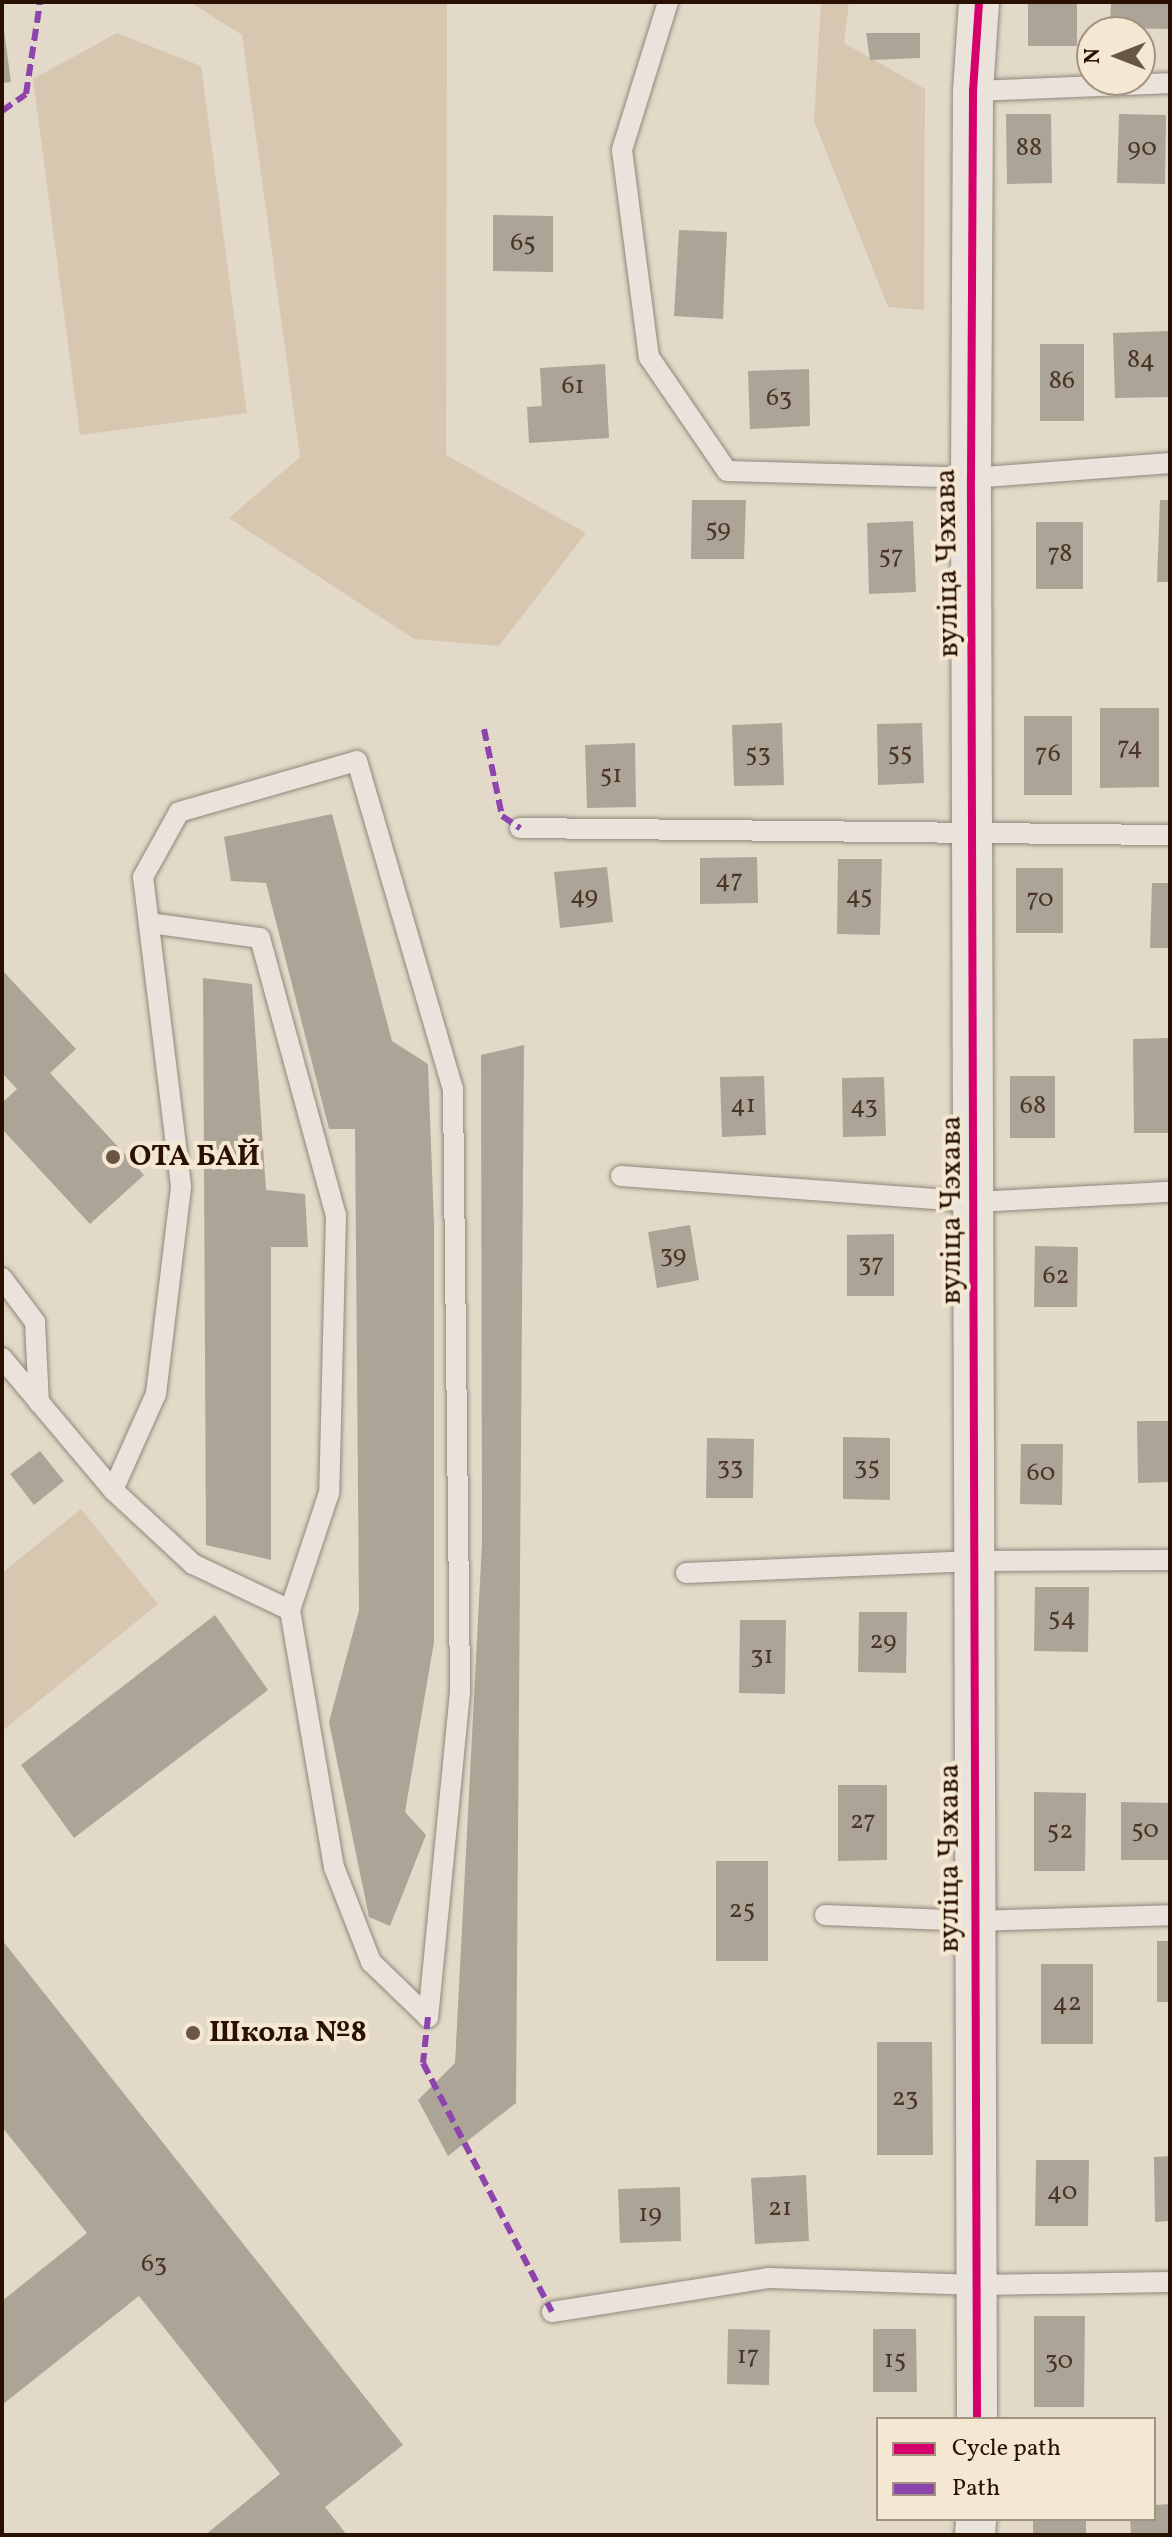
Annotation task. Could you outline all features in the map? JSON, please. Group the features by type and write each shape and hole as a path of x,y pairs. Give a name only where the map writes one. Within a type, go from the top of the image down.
{"street":[{"name":"вуліца Чэхава","path":"977,2417 979,2285 973,1921 975,832 971,478 973,91 979,2"}],"lane":[{"path":"668,2 622,150 649,357 727,471 971,478 1170,463"},
{"path":"973,91 1170,83"},
{"path":"113,1490 156,1394 181,1186 143,877 179,812 357,761 453,1089 460,1692 428,2017 371,1962 334,1867 290,1610 329,1493 336,1215 260,938 149,923"},
{"path":"520,828 1170,835"},
{"path":"621,1176 976,1202 1170,1192"},
{"path":"2,1278 35,1322 39,1403"},
{"path":"2,1358 113,1490 193,1564 290,1610"},
{"path":"686,1573 975,1561 1170,1560"},
{"path":"825,1915 973,1921 1170,1915"},
{"path":"552,2312 769,2278 979,2285 1170,2282"}],"shaded area":[{"path":"190,2 447,2 446,455 586,533 499,646 414,639 229,518 300,457 242,35"},
{"path":"821,2 849,2 844,43 925,89 924,310 888,307 814,121"},
{"path":"117,33 201,66 247,413 80,435 33,79"},
{"path":"81,1509 158,1604 2,1731 2,1573"}],"building":[{"path":"1028,2 1077,2 1076,46 1028,46"},
{"path":"1111,2 1170,2 1170,29 1156,29 1156,16 1110,16"},
{"path":"2,16 11,82 2,83"},
{"path":"866,33 920,33 920,58 870,60"},
{"path":"1006,114 1051,114 1052,183 1007,184"},
{"path":"1119,114 1166,115 1165,184 1117,183"},
{"path":"493,215 553,216 553,272 493,271"},
{"path":"679,230 727,232 723,319 674,316"},
{"path":"1168,331 1170,397 1115,398 1113,333"},
{"path":"1040,344 1084,344 1084,421 1040,421"},
{"path":"605,364 609,438 529,443 527,407 542,406 540,368"},
{"path":"809,369 810,426 750,429 748,371"},
{"path":"692,500 746,500 744,559 691,559"},
{"path":"1160,500 1170,500 1170,582 1157,582"},
{"path":"913,521 916,592 869,594 867,523"},
{"path":"1036,522 1083,522 1083,589 1036,589"},
{"path":"1100,708 1159,708 1159,787 1100,788"},
{"path":"1024,716 1072,716 1072,795 1024,795"},
{"path":"782,723 784,785 734,786 732,725"},
{"path":"922,723 924,783 878,785 877,724"},
{"path":"635,743 636,807 587,808 585,745"},
{"path":"332,814 392,1041 428,1064 434,1224 434,1642 405,1812 426,1835 390,1926 369,1917 329,1722 359,1610 355,1129 329,1129 266,883 231,881 224,837"},
{"path":"757,857 758,903 700,904 700,858"},
{"path":"838,859 882,859 880,935 837,934"},
{"path":"607,867 613,922 560,928 554,872"},
{"path":"1016,868 1063,868 1063,933 1016,933"},
{"path":"1152,883 1170,883 1170,948 1150,948"},
{"path":"2,970 76,1049 50,1073 144,1175 90,1224 2,1129 2,1103 17,1089 2,1073"},
{"path":"203,978 252,984 266,1190 305,1194 308,1247 271,1247 271,1560 206,1545"},
{"path":"1170,1038 1169,1133 1134,1133 1133,1039"},
{"path":"524,1045 516,2103 448,2156 418,2100 455,2063 482,1543 481,1055"},
{"path":"764,1076 766,1135 722,1137 720,1077"},
{"path":"1010,1076 1055,1076 1055,1138 1010,1138"},
{"path":"884,1077 886,1136 843,1137 842,1078"},
{"path":"690,1225 699,1280 657,1288 648,1232"},
{"path":"894,1234 894,1296 847,1296 847,1235"},
{"path":"1035,1246 1078,1247 1077,1307 1034,1307"},
{"path":"1137,1421 1170,1421 1170,1482 1138,1483"},
{"path":"843,1437 890,1438 890,1500 843,1499"},
{"path":"707,1438 754,1439 753,1498 706,1498"},
{"path":"1021,1444 1063,1444 1062,1505 1020,1504"},
{"path":"40,1451 64,1481 34,1505 10,1474"},
{"path":"1035,1587 1089,1587 1088,1652 1034,1651"},
{"path":"859,1612 907,1612 906,1673 858,1672"},
{"path":"215,1615 268,1690 74,1838 21,1765"},
{"path":"740,1620 786,1620 785,1694 739,1693"},
{"path":"838,1785 887,1785 887,1860 838,1861"},
{"path":"1034,1792 1086,1793 1085,1871 1034,1871"},
{"path":"1121,1802 1170,1803 1170,1860 1121,1860"},
{"path":"716,1861 768,1861 768,1961 716,1961"},
{"path":"2,1940 403,2445 325,2507 347,2535 205,2535 280,2474 139,2296 2,2405 2,2301 87,2233 2,2127"},
{"path":"1157,1941 1170,1941 1170,2002 1157,2002"},
{"path":"1041,1964 1093,1964 1093,2044 1041,2044"},
{"path":"877,2042 932,2042 933,2155 877,2155"},
{"path":"1170,2156 1170,2221 1155,2222 1154,2157"},
{"path":"1036,2160 1089,2160 1088,2226 1035,2226"},
{"path":"806,2175 809,2241 755,2244 751,2178"},
{"path":"680,2187 681,2241 620,2243 618,2189"},
{"path":"1034,2316 1085,2316 1084,2407 1034,2407"},
{"path":"728,2329 770,2330 769,2385 727,2384"},
{"path":"873,2329 916,2329 917,2392 873,2392"},
{"path":"1170,2504 1170,2535 1131,2535 1130,2521 1156,2521 1156,2505"},
{"path":"1033,2521 1086,2521 1086,2535 1033,2535"}],"marked path":[{"path":"2,111 26,94 40,2"},
{"path":"484,729 502,816 520,828"},
{"path":"428,2017 423,2063 552,2312"}],"cycle path":[{"path":"977,2417 971,478 973,91 979,2"}],"place":[{"name":"ОТА БАЙ","path":"113,1157"},
{"name":"Школа №8","path":"193,2033"}]}
